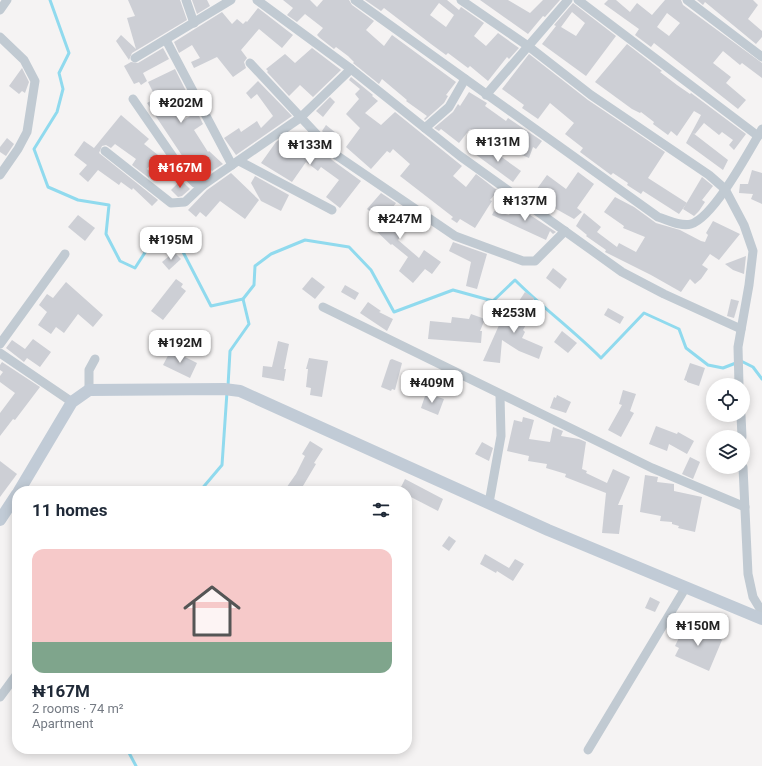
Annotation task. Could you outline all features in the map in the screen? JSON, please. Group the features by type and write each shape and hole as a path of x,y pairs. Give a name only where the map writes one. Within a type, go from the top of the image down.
{"street":[{"path":"0,10 7,0"},
{"path":"186,0 194,23"},
{"path":"135,58 231,0"},
{"path":"258,0 351,69 460,156 622,272 664,294 742,329"},
{"path":"355,0 658,217 682,224 691,224 705,216 725,189 760,133 578,0"},
{"path":"461,0 528,46 592,95 709,175 725,189 744,226 753,251 738,347 739,378"},
{"path":"486,95 568,0"},
{"path":"687,0 762,57"},
{"path":"0,37 24,60 35,81 27,132 18,150 0,175"},
{"path":"166,40 235,163 332,210"},
{"path":"250,62 300,118 336,155 455,236 523,261 535,261 565,231"},
{"path":"105,151 171,203 185,202 203,185 300,118 351,69"},
{"path":"425,128 449,107 465,79"},
{"path":"133,99 182,170 195,183 203,185"},
{"path":"0,344 65,254"},
{"path":"323,307 500,395 652,468 745,507"},
{"path":"0,352 72,402"},
{"path":"90,390 89,370 95,359"},
{"path":"22,486 72,402 90,390 224,389 240,391 489,504 762,619"},
{"path":"489,504 501,436 500,395"},
{"path":"743,474 748,574 754,597 762,612"},
{"path":"0,520 12,502"},
{"path":"588,750 686,587"},
{"path":"0,697 12,681"}],"building":[{"path":"128,0 180,0 187,20 132,53 129,60 116,41 121,35 136,49 127,18 135,16"},
{"path":"192,0 207,0 210,6 197,14"},
{"path":"283,0 310,0 317,7 323,0 349,0 352,5 374,21 366,30 384,46 392,35 456,82 446,95 448,96 444,103 425,120 424,119 427,116 406,101 407,100 382,79 379,84 353,63 354,62 348,56 336,47 334,49 320,38 317,35 323,28 305,14 297,22 287,15 293,8"},
{"path":"365,0 447,0 459,10 461,7 484,23 474,36 486,46 498,33 519,48 509,59 507,57 488,81 470,66 468,68 448,53 446,55 384,8 381,11","holes":["439,3 454,15 446,27 430,15"]},
{"path":"480,0 508,0 530,13 543,0 560,0 545,17 543,16 528,34"},
{"path":"608,0 616,0 630,12 637,3 652,15 665,0 681,0 683,5 762,63 762,78 742,63 740,65 723,51 713,63 731,77 726,83 746,100 738,109 654,43 651,47 635,35 639,29 604,4","holes":["667,13 680,23 669,36 657,27"]},
{"path":"697,0 753,0 758,5 748,19 762,31 762,37 756,44 705,2 703,5"},
{"path":"573,3 616,36 586,76 542,44 556,26 554,25","holes":["572,12 585,23 576,36 561,27"]},
{"path":"258,8 293,35 282,48 259,29 241,50 247,58 244,62 246,68 233,77 217,57 194,68 191,62 200,58 192,45 179,53 174,42 222,12 232,24 237,19 243,24 246,21 247,22"},
{"path":"627,44 662,71 660,72 677,85 690,94 691,93 746,134 734,150 729,145 733,140 722,132 719,135 704,123 695,134 693,133 728,160 723,170 686,143 701,115 694,111 677,136 671,131 668,135 653,124 654,122 641,112 640,113 632,109 595,82"},
{"path":"163,48 169,59 143,73 147,81 141,85 139,82 134,84 124,66 131,62 138,63"},
{"path":"312,48 341,70 313,97 300,85 289,96 266,69 285,54 295,63"},
{"path":"529,54 588,100 665,152 648,178 687,203 679,214 643,191 641,194 627,185 628,183 613,173 611,175 580,152 583,148 565,134 574,123 550,103 538,119 522,108 524,105 502,89"},
{"path":"22,68 29,82 25,93 22,91 19,94 9,86"},
{"path":"175,69 187,93 172,105 180,122 197,112 203,124 194,130 208,152 209,151 223,164 212,171 211,170 202,178 199,178 186,164 187,163 147,103 156,98 148,82"},
{"path":"351,77 378,101 365,113 381,125 395,112 462,166 453,176 466,187 476,174 498,191 490,200 492,201 475,228 460,219 457,223 451,219 453,217 400,176 410,164 393,149 390,153 387,151 371,169 346,147 360,128 346,114 359,99 355,94 360,89 349,80"},
{"path":"258,81 292,116 236,155 224,138 239,128 241,132 257,121 261,128 273,116 257,94 251,99 246,93"},
{"path":"469,92 487,103 485,106 506,121 508,118 542,141 536,149 533,147 529,158 488,141 470,129 459,143 441,129 439,131 434,128 453,112 458,104 460,106"},
{"path":"330,97 335,102 323,117 316,111"},
{"path":"121,115 149,139 144,144 158,155 147,169 152,173 149,178 132,165 136,159 115,144 111,148 106,145 102,146 99,153 158,200 152,206 133,188 132,190 121,182 119,185 98,170 88,182 79,174 87,165 74,155 84,141 94,148"},
{"path":"326,125 341,137 334,145 322,131"},
{"path":"286,135 309,146 314,140 332,160 361,181 340,208 326,197 339,180 321,167 318,171 306,162 292,182 261,163 276,142"},
{"path":"7,138 14,144 6,156 0,152 0,147"},
{"path":"482,143 521,171 513,182 475,154"},
{"path":"752,170 762,173 762,204 751,199 753,194 739,193 740,184 748,184"},
{"path":"578,172 594,184 577,208 582,212 574,219 549,205 534,193 547,175 566,189"},
{"path":"231,173 259,200 245,219 220,201 206,217 200,212 196,217 188,210 207,190"},
{"path":"255,176 289,195 281,211 261,201 251,183"},
{"path":"702,177 713,186 702,200 705,202 694,216 683,209"},
{"path":"181,180 190,189 182,196 178,197 171,190"},
{"path":"381,193 396,203 389,212 392,214 387,220 403,234 398,240 419,258 424,250 441,262 432,274 425,269 413,283 399,271 408,257 392,244 391,245 370,225 376,217 367,209"},
{"path":"615,197 634,207 656,223 680,230 701,241 705,242 708,235 706,233 713,221 740,234 719,260 710,254 702,265 708,269 701,279 695,284 690,279 681,292 605,252 606,250 586,236 587,235 576,226 584,213 601,227 597,232 617,247 619,243 636,252 645,237 623,228 624,226 604,212"},
{"path":"517,204 524,211 556,232 553,234 550,231 546,240 492,215 494,211 509,215"},
{"path":"78,215 95,228 85,241 68,227"},
{"path":"453,242 487,254 477,289 466,286 471,262 449,251"},
{"path":"174,252 181,259 169,270 162,262"},
{"path":"746,256 744,274 733,270 725,264"},
{"path":"553,268 567,279 560,289 546,278"},
{"path":"312,277 325,287 315,299 302,289"},
{"path":"176,279 183,284 181,287 186,291 163,320 151,311"},
{"path":"66,282 103,315 93,327 78,314 64,333 56,327 51,334 38,325 47,312 39,305 47,294 53,298"},
{"path":"345,285 359,293 355,300 341,292"},
{"path":"525,292 534,298 527,309 533,312 523,330 525,332 522,338 543,347 539,359 519,351 502,340 500,363 483,361 500,323 508,326 521,302 519,301"},
{"path":"731,299 739,301 734,318 727,316"},
{"path":"368,302 381,311 379,312 393,319 387,331 360,313"},
{"path":"608,308 624,317 620,324 604,315"},
{"path":"471,314 485,319 480,331 482,331 481,343 428,339 430,321 451,323 452,317 469,319"},
{"path":"562,331 577,343 568,353 554,342"},
{"path":"33,339 51,352 40,367 27,358 24,362 6,348 12,340 25,349"},
{"path":"278,341 289,344 284,369 286,369 284,381 262,377 263,366 272,367"},
{"path":"171,350 197,363 190,378 163,365"},
{"path":"309,358 328,361 322,397 310,395 311,388 306,387 308,369 306,369"},
{"path":"392,359 402,363 395,390 392,389 391,391 381,387 390,360"},
{"path":"2,362 40,387 15,420 13,419 0,436 0,413 15,393 0,382 0,376 3,372 0,370 0,365"},
{"path":"690,363 705,368 699,386 684,380"},
{"path":"623,390 636,394 630,411 634,413 621,437 608,430 622,405 619,404"},
{"path":"426,393 444,399 438,415 421,408"},
{"path":"557,395 571,402 566,413 550,408 554,397 556,398"},
{"path":"523,417 534,420 529,439 550,442 553,427 563,431 561,436 579,439 586,442 582,469 587,471 586,473 607,483 613,469 630,477 618,505 623,505 619,534 602,533 606,493 565,477 566,474 546,468 547,464 528,461 529,456 507,451 514,420 522,422"},
{"path":"656,426 677,434 678,432 694,441 687,454 669,444 667,451 649,444"},
{"path":"310,441 323,449 314,463 316,464 303,486 288,486 296,474 305,456 302,454"},
{"path":"482,442 493,448 489,461 475,454"},
{"path":"690,457 700,462 693,479 682,474"},
{"path":"0,461 17,474 0,497"},
{"path":"645,475 658,477 657,482 674,484 674,491 702,497 695,532 678,528 679,526 672,524 672,522 660,521 661,516 640,512"},
{"path":"405,479 443,499 438,511 412,498 412,486 402,486"},
{"path":"449,536 456,541 449,551 442,546"},
{"path":"485,554 509,568 515,559 524,564 513,581 497,571 496,573 480,564"},
{"path":"650,597 660,602 655,612 645,608"},
{"path":"686,623 722,640 709,671 675,656 679,648 675,646"}],"waterway":[{"path":"50,0 69,53 59,73 63,89 57,112 34,149 48,187 78,200 109,205 106,234 120,261 135,268 155,237 182,250 211,306 243,299 254,285 255,266 271,254 305,240 349,247 371,270 394,312 453,290 493,301 515,280 601,358 644,313 679,329 686,348 708,365 723,368 741,361 753,367 762,379"},
{"path":"228,386 230,351 249,324 243,299"},
{"path":"204,486 222,465 227,392"},
{"path":"130,754 136,766"}]}
